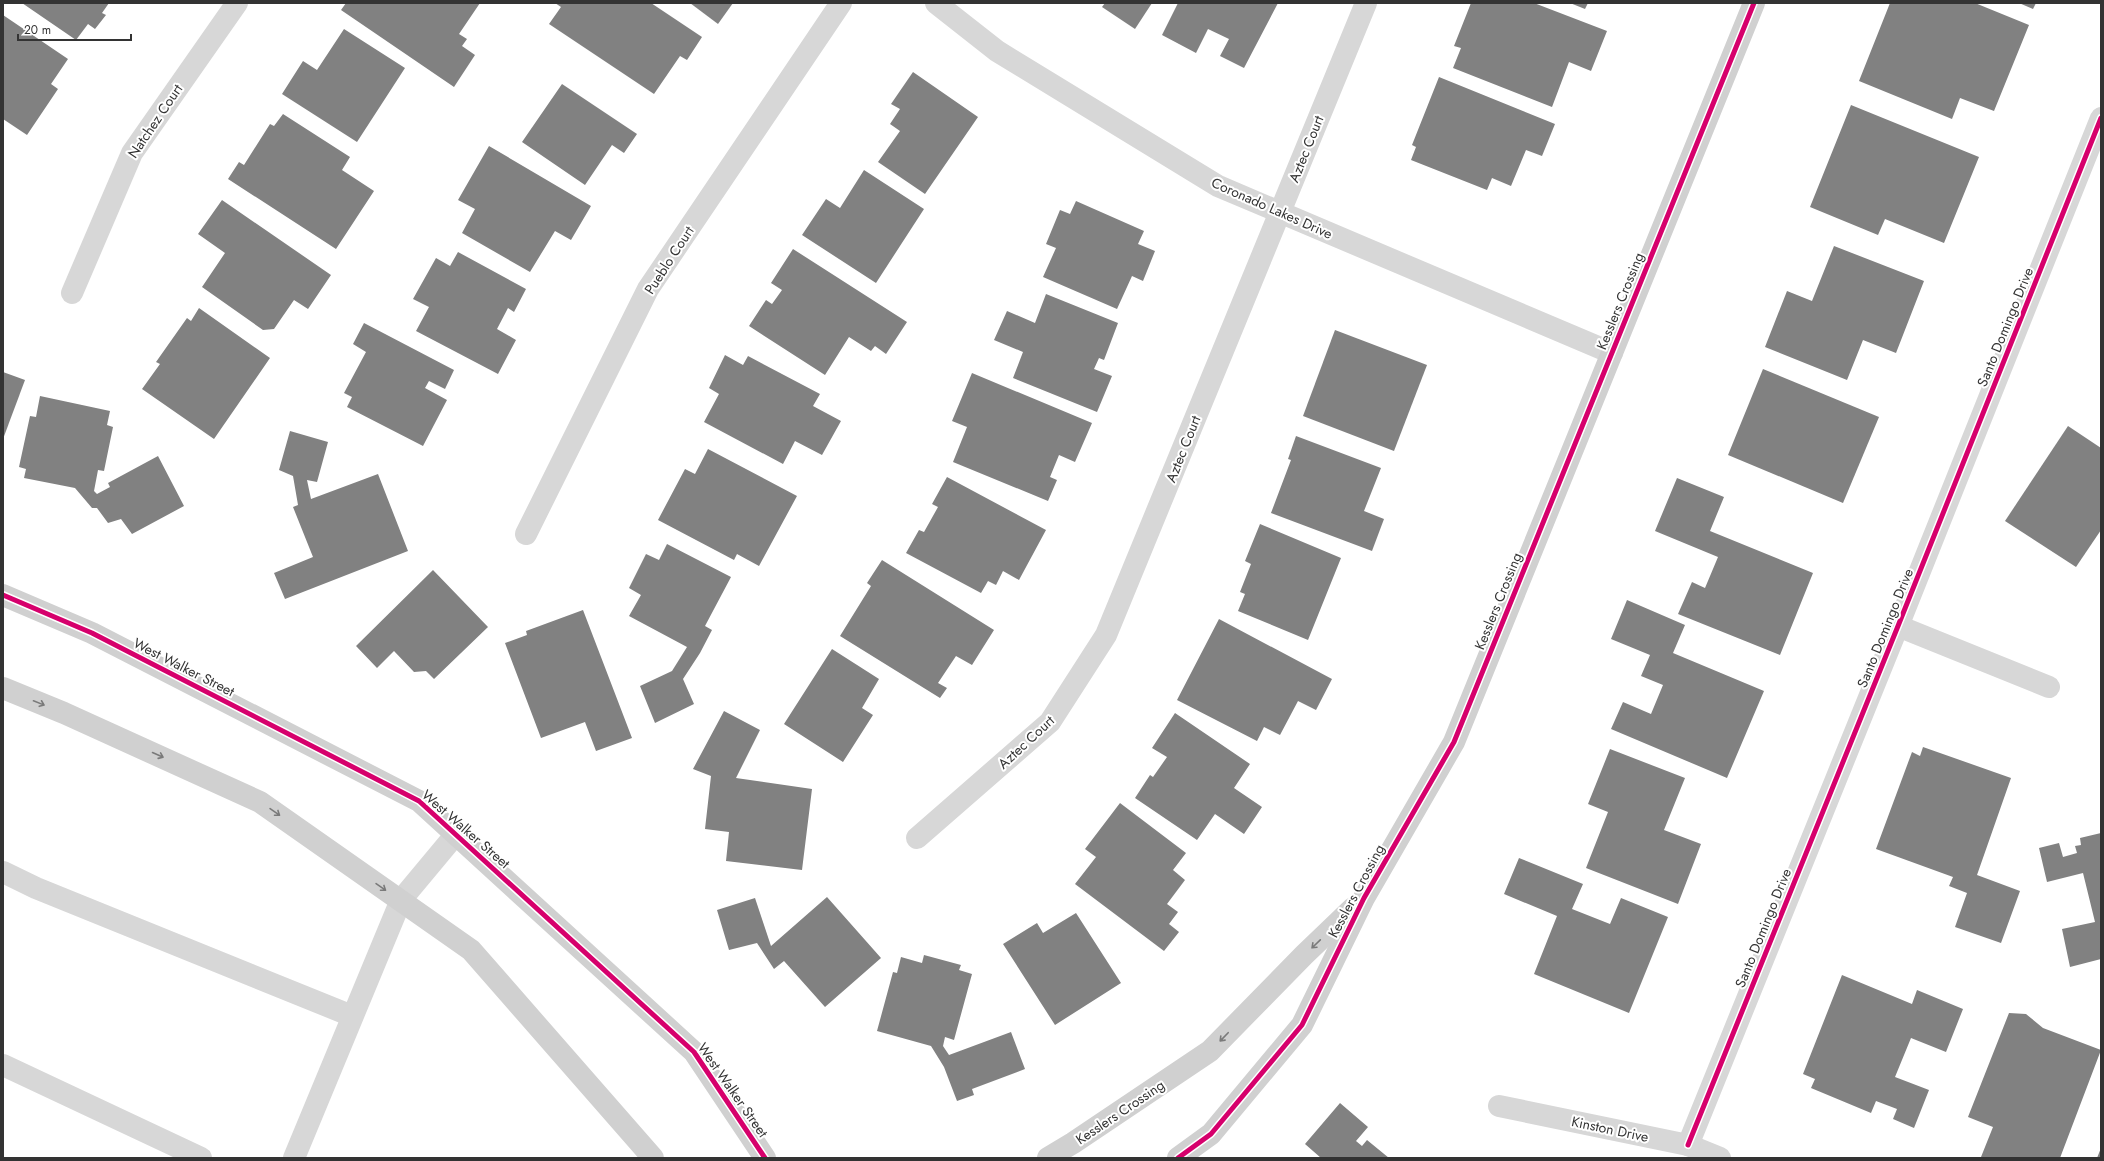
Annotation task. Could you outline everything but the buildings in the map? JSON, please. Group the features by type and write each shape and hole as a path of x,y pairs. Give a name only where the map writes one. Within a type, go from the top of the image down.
{"street":[{"name":"Natchez Court","path":"72,293 132,153 237,3"},
{"name":"Pueblo Court","path":"526,534 648,289 841,3"},
{"name":"Coronado Lakes Drive","path":"936,3 997,51 1218,186 1612,353"},
{"name":"Aztec Court","path":"916,838 1050,722 1106,636 1366,3"},
{"name":"Kesslers Crossing","path":"1178,1158 1211,1134 1302,1024 1364,898 1454,742 1754,3"},
{"name":"Santo Domingo Drive","path":"1688,1145 2101,118"},
{"name":"West Walker Street","path":"3,595 92,634 419,801 694,1052 765,1158"},
{"name":"Santo Domingo Drive","path":"1898,626 2049,687"},
{"path":"3,688 64,713 260,802 471,950 653,1158"},
{"path":"294,1158 401,900 456,834"},
{"path":"3,872 36,888 352,1016"},
{"name":"Kesslers Crossing","path":"1048,1158 1073,1143 1210,1051 1304,955 1364,898"},
{"path":"3,1065 202,1158"},
{"name":"Kinston Drive","path":"1498,1106 1688,1145 1720,1158"}],"cycle path":[{"path":"1178,1158 1211,1134 1302,1025 1364,898 1454,742 1754,3"},
{"path":"1688,1145 2101,118"},
{"path":"3,595 92,633 419,801 694,1052 765,1158"}]}
